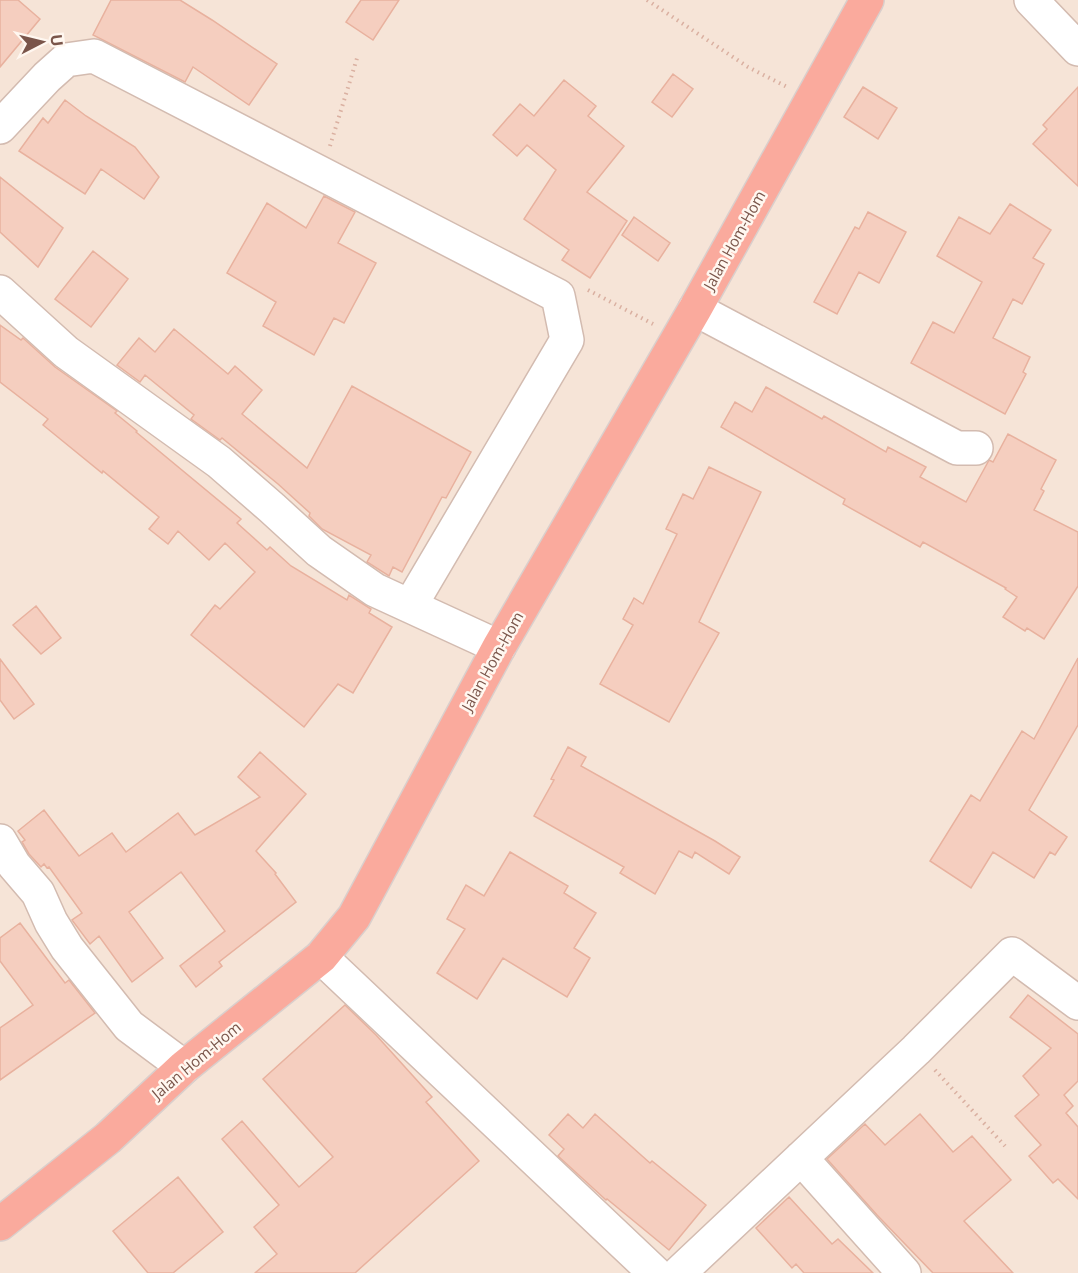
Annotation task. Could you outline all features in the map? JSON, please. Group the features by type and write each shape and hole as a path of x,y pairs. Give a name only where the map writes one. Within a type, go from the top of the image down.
{"highway":[{"name":"Jalan Hom-Hom","path":"0,1224 108,1138 184,1067 321,957 354,917 499,647 695,309 867,0"}],"street":[{"path":"1031,0 1078,50"},
{"path":"0,126 66,60 94,56 558,296 567,340 410,606"},
{"path":"0,292 66,352 219,462 319,552 375,590 499,647"},
{"path":"695,309 957,448 976,448"},
{"path":"0,841 14,865 38,893 51,922 67,948 129,1026 184,1067"},
{"path":"679,1273 916,1050 1012,954 1078,1003"},
{"path":"321,957 655,1273"},
{"path":"801,1158 904,1273"}],"path":[{"path":"647,0 747,67 811,100"},
{"path":"916,1050 1005,1146"}],"shaded area":[{"path":"0,0 1078,0 1078,1273 0,1273"}],"building":[{"path":"0,0 18,0 40,19 0,67"},
{"path":"111,0 180,0 277,64 249,105 193,67 185,82 93,35"},
{"path":"361,0 399,0 373,40 346,22"},
{"path":"673,74 693,89 672,117 652,102"},
{"path":"564,80 596,106 588,116 624,146 587,192 627,221 590,278 562,260 569,250 524,219 556,170 527,145 517,156 493,135 520,104 534,116"},
{"path":"863,87 897,108 878,139 844,117"},
{"path":"1078,87 1078,186 1033,144 1047,129 1043,125"},
{"path":"65,100 135,147 159,177 144,199 101,169 85,194 19,151 43,118 48,123"},
{"path":"0,177 63,228 38,267 0,232"},
{"path":"324,196 355,212 338,243 376,263 344,323 334,318 314,355 263,326 276,302 227,273 267,203 306,228"},
{"path":"1010,204 1051,230 1033,258 1044,264 1022,304 1013,299 993,338 1030,357 1023,372 1026,374 1005,414 911,363 933,322 954,333 982,282 937,256 959,217 990,234"},
{"path":"868,212 906,232 879,283 859,272 837,314 814,302 855,227 859,229"},
{"path":"634,217 670,243 658,261 622,235"},
{"path":"93,251 128,279 91,327 55,299"},
{"path":"0,325 21,340 23,338 55,367 117,411 115,413 136,432 241,519 237,523 267,550 270,547 291,566 347,600 349,595 371,609 369,613 392,627 353,693 338,684 304,727 191,635 215,605 220,609 255,572 225,543 209,560 178,531 168,544 149,529 159,517 43,425 48,419 0,382"},
{"path":"174,329 228,374 235,366 262,390 242,414 307,468 352,386 471,452 446,498 442,497 402,572 393,567 389,576 367,562 371,555 322,529 309,516 310,513 278,484 222,438 220,440 191,419 194,415 145,375 140,382 117,365 139,338 155,352"},
{"path":"766,387 822,419 824,416 886,452 888,447 926,467 920,477 966,502 989,460 993,462 1008,434 1056,460 1041,489 1044,491 1034,510 1078,532 1078,586 1044,639 1027,628 1025,631 1003,617 1017,597 1006,588 923,542 920,547 843,504 845,499 721,427 735,402 752,412"},
{"path":"709,467 761,492 699,622 719,633 669,722 600,684 633,625 623,619 634,598 643,604 677,534 666,529 683,494 693,499"},
{"path":"36,606 61,638 41,654 13,625"},
{"path":"1078,658 1078,725 1029,810 1067,837 1055,855 1050,852 1034,878 993,852 971,888 930,861 971,795 980,801 1022,731 1034,739"},
{"path":"0,659 34,704 14,719 0,700"},
{"path":"568,747 586,757 581,766 740,857 729,874 695,852 692,858 679,851 655,894 620,873 624,867 534,816 554,780 551,779"},
{"path":"260,752 306,794 256,851 276,873 296,902 219,962 222,966 196,987 180,966 225,931 181,872 129,912 163,958 132,982 99,936 90,944 72,920 82,913 49,867 47,868 44,864 41,867 29,854 22,842 25,840 18,831 44,810 79,856 112,833 126,852 178,813 195,835 260,797 238,777"},
{"path":"510,852 568,886 564,893 596,913 574,948 590,958 567,997 503,958 477,999 437,973 465,929 447,919 466,885 484,896"},
{"path":"20,923 65,983 69,980 95,1013 0,1080 0,1028 33,1005 0,961 0,938"},
{"path":"1028,995 1078,1034 1078,1081 1064,1095 1073,1106 1066,1113 1078,1127 1078,1199 1058,1179 1053,1183 1029,1156 1041,1145 1015,1116 1039,1095 1023,1076 1051,1048 1010,1017"},
{"path":"345,1005 376,1035 432,1097 426,1102 479,1161 355,1273 255,1273 277,1254 254,1227 279,1205 222,1139 242,1121 299,1187 333,1157 263,1079"},
{"path":"568,1114 583,1128 595,1114 650,1163 652,1161 706,1205 669,1250 606,1200 558,1156 564,1149 549,1135"},
{"path":"920,1114 953,1152 972,1136 1011,1180 964,1221 1013,1273 933,1273 827,1159 865,1124 885,1145"},
{"path":"178,1177 223,1232 173,1273 148,1273 113,1231"},
{"path":"789,1197 832,1244 838,1239 873,1273 804,1273 796,1264 792,1268 756,1228"}]}
